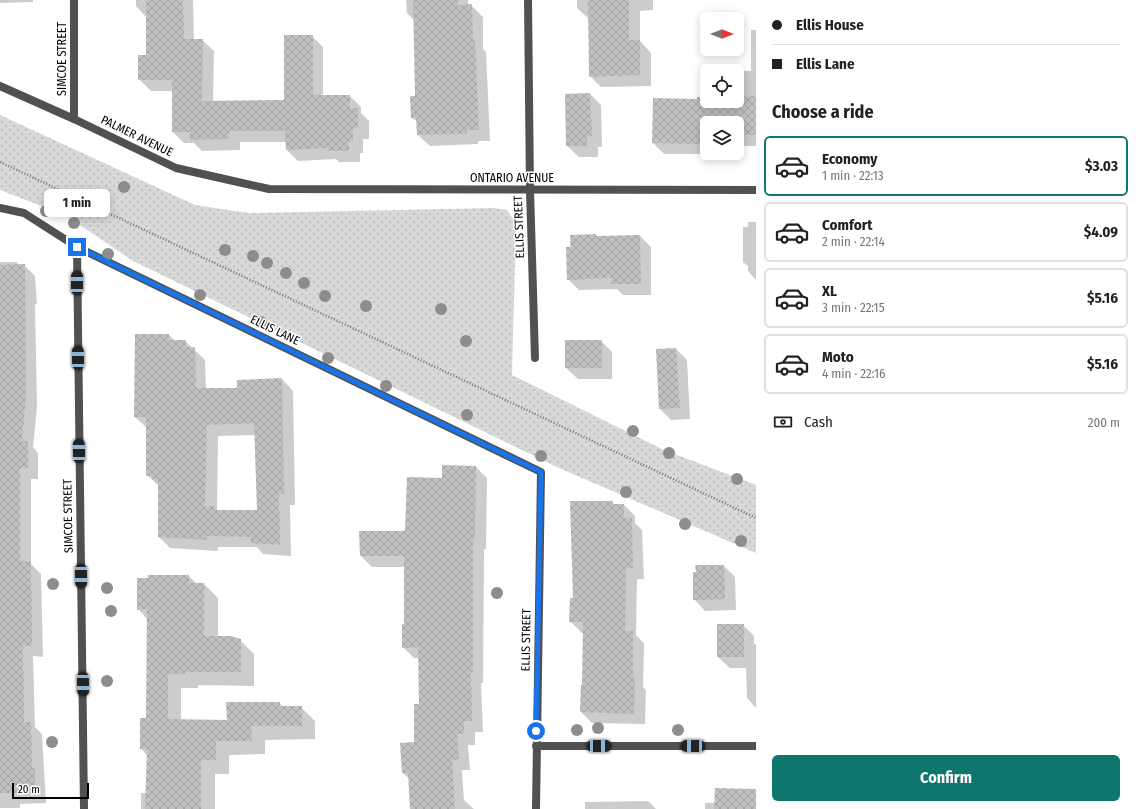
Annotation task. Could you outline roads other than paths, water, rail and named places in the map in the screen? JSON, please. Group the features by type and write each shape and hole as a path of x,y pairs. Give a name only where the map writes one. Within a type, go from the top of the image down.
{"street":[{"name":"SIMCOE STREET","path":"74,0 74,119"},
{"name":"ELLIS STREET","path":"528,0 530,190 535,358"},
{"name":"PALMER AVENUE","path":"0,86 74,119 176,168 269,189"},
{"name":"ONTARIO AVENUE","path":"269,189 756,190"},
{"name":"ELLIS LANE","path":"0,208 24,212 77,247 541,472"},
{"name":"SIMCOE STREET","path":"77,247 84,809"},
{"name":"ELLIS STREET","path":"536,809 541,472"},
{"path":"536,746 756,746"}]}
